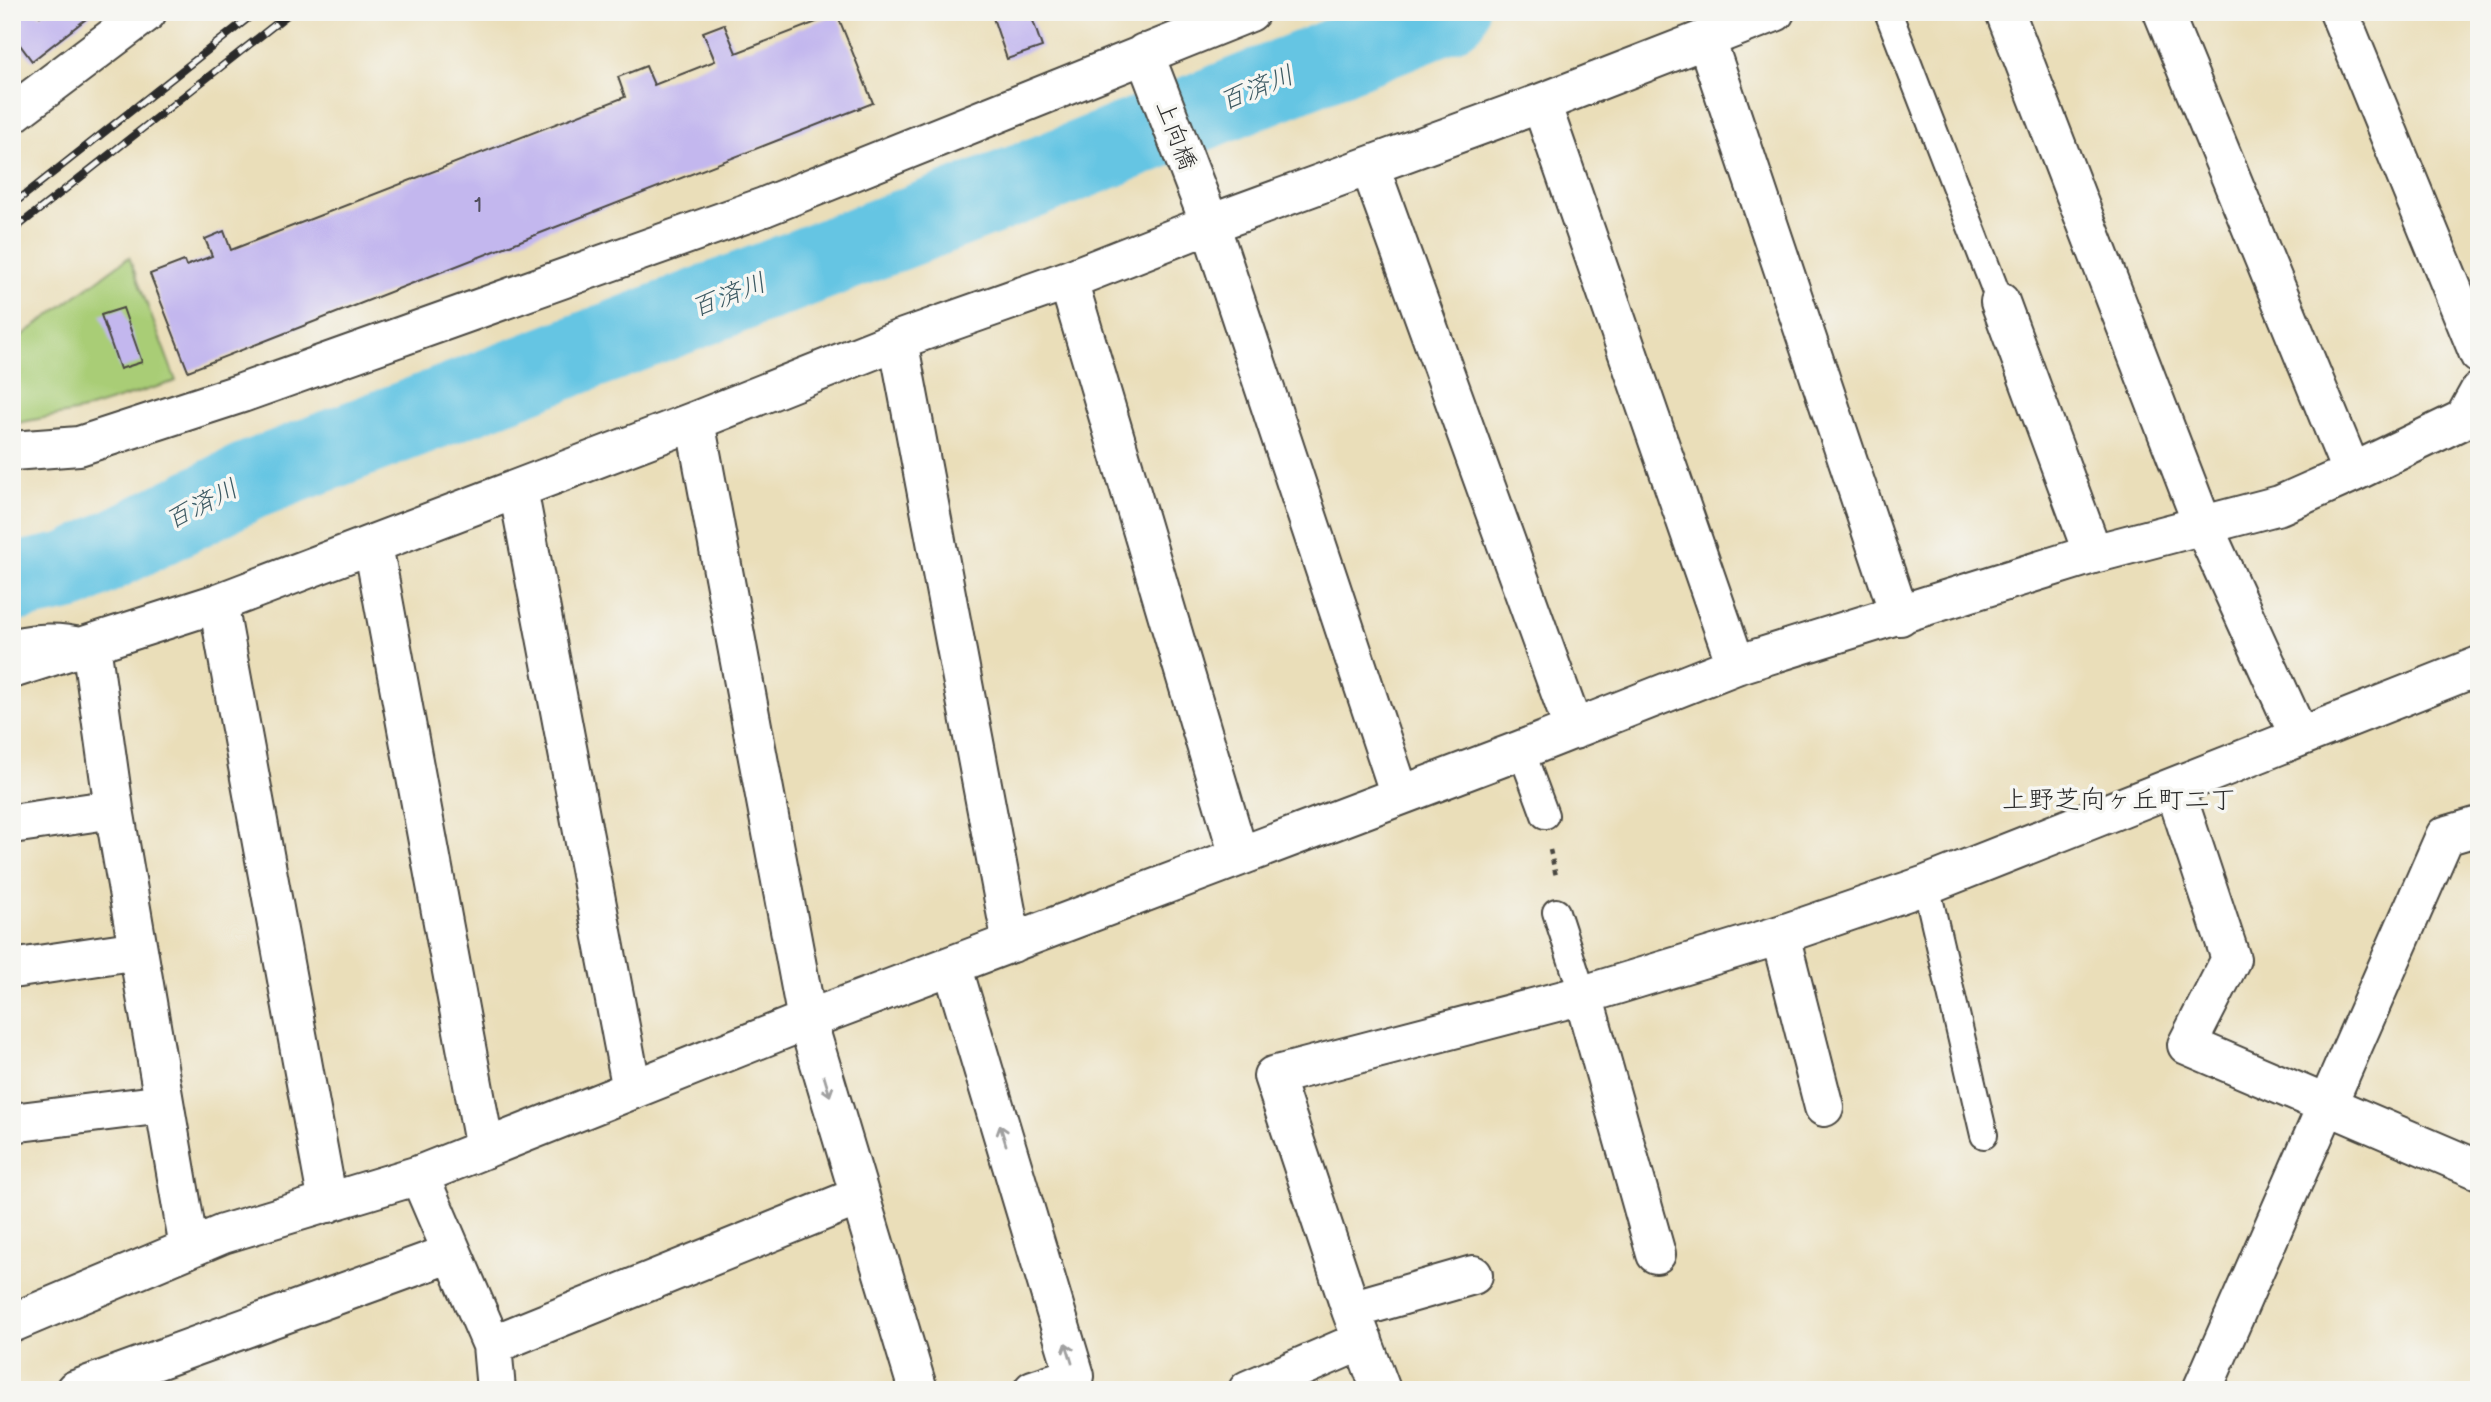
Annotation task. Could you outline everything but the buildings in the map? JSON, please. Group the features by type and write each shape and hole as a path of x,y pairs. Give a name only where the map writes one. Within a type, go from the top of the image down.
{"street":[{"path":"12,114 147,12"},
{"path":"12,451 79,446 255,388 764,207 1148,62 1250,12"},
{"path":"12,669 218,603 695,421 898,340 1068,280 1206,212 1370,167 1775,12"},
{"path":"2005,12 2202,523 2299,736"},
{"path":"2163,12 2353,473"},
{"path":"2339,12 2479,354"},
{"path":"1706,39 1900,616"},
{"name":"上向橋","path":"1148,62 1206,212 1400,795"},
{"path":"1541,103 1736,665"},
{"path":"1370,167 1574,730"},
{"path":"1068,280 1239,856"},
{"path":"2000,302 2093,554"},
{"path":"898,340 1012,943"},
{"path":"12,1323 223,1234 419,1175 807,1020 1574,730 1736,665 2093,554 2202,523 2280,505 2464,419 2479,392"},
{"path":"695,421 807,1020 918,1390"},
{"path":"518,489 632,1090"},
{"path":"373,545 485,1149"},
{"path":"218,603 328,1203"},
{"path":"91,645 114,809 189,1248"},
{"path":"1381,1390 1273,1076 1583,995 1780,935 1926,885 2479,666"},
{"path":"2174,787 2231,958 2187,1045 2479,1170"},
{"path":"12,824 114,809"},
{"path":"2202,1390 2445,836 2479,825"},
{"path":"1780,935 1824,1107"},
{"path":"12,969 138,950"},
{"path":"952,965 1076,1376 1034,1390"},
{"path":"1583,995 1656,1254"},
{"path":"12,1123 164,1104"},
{"path":"419,1175 492,1345 496,1390"},
{"path":"492,1345 860,1196"},
{"path":"75,1390 453,1254"},
{"path":"1248,1390 1357,1325 1473,1275"}],"lane":[{"path":"1888,12 2000,302"},
{"path":"12,642 37,637 64,637 91,645"},
{"path":"1521,750 1545,815"},
{"path":"1926,885 1984,1135"},
{"path":"1556,912 1583,995"}],"path":[{"path":"1545,815 1545,833 1561,896 1556,912"}],"green space":[{"path":"129,257 176,381 80,411 12,424 12,343"}],"waterway":[{"name":"百済川","path":"12,583 70,571 249,481 1020,184 1449,12"}],"railway":[{"path":"12,205 256,12"},
{"path":"12,231 291,12"}],"district":[{"name":"上野芝向ヶ丘町二丁","path":"2119,800"}]}
